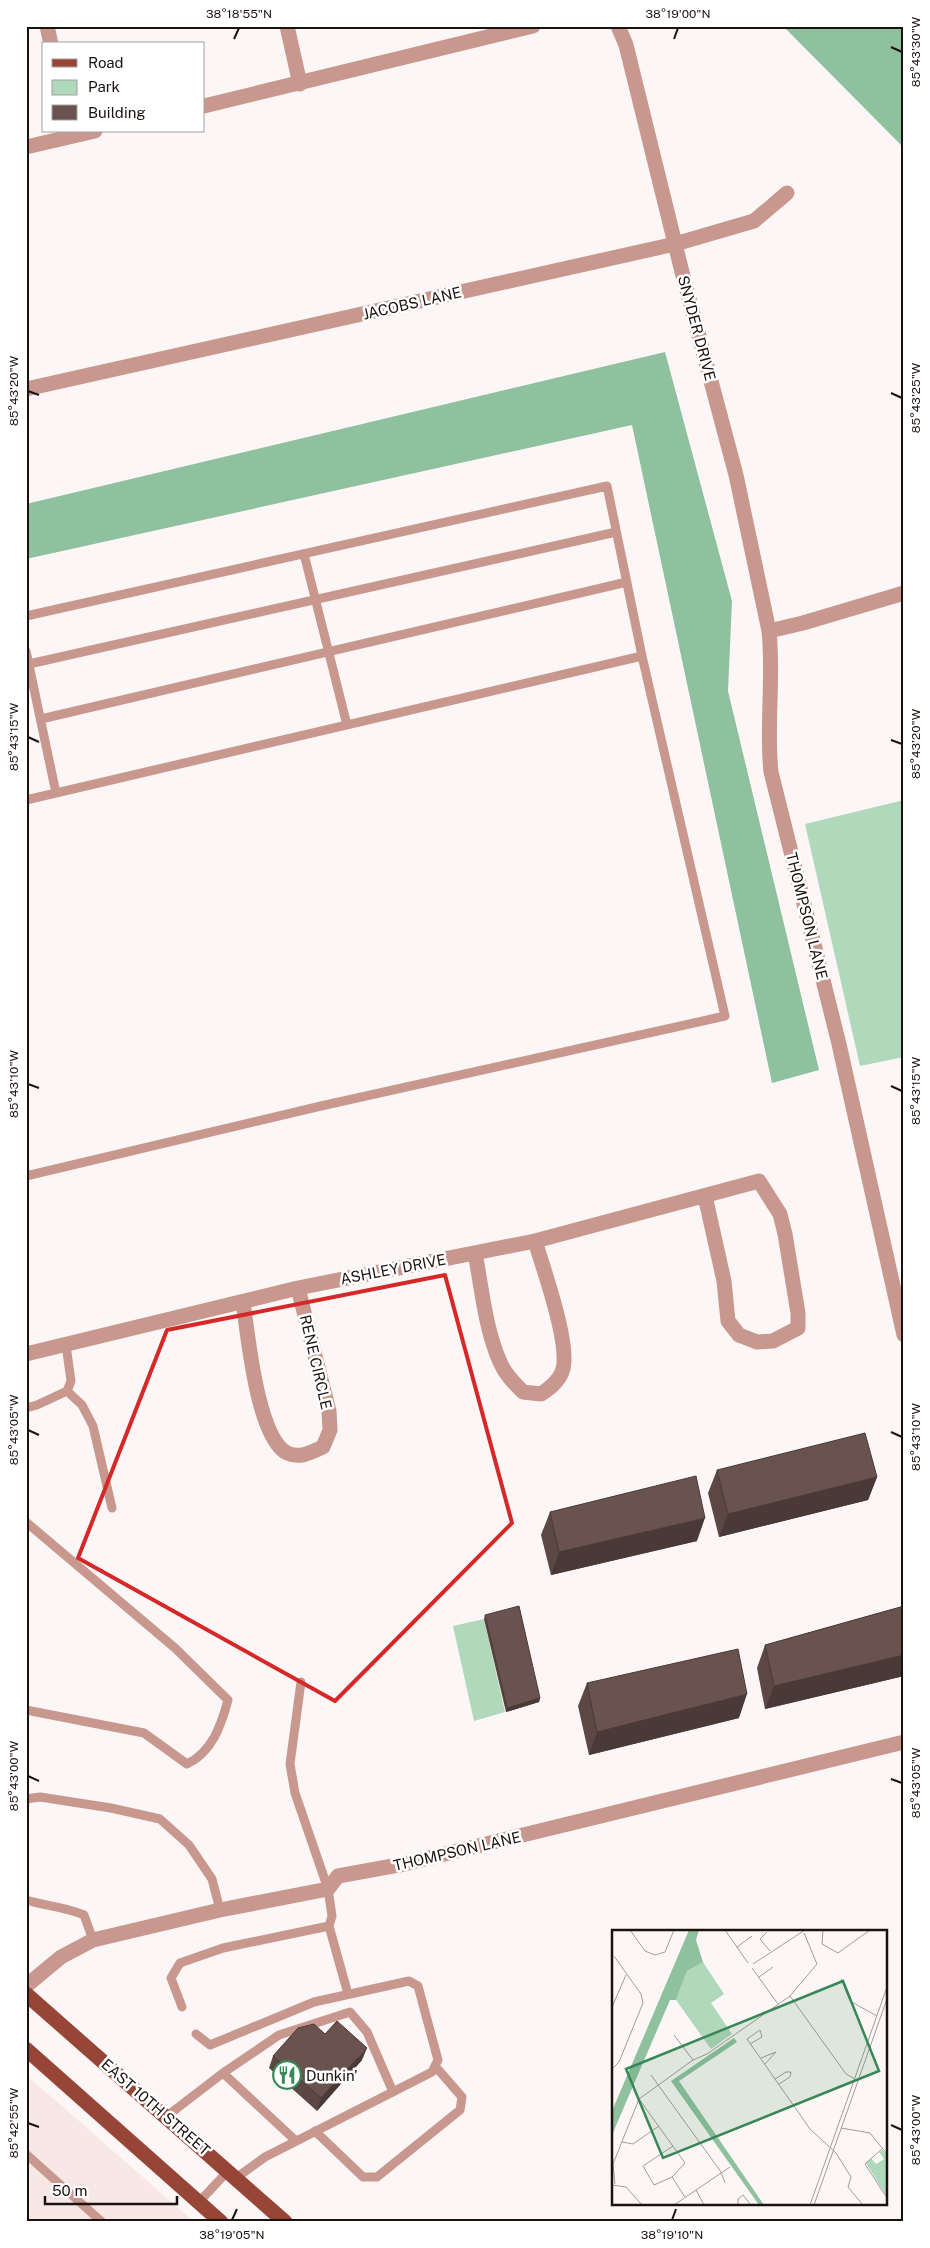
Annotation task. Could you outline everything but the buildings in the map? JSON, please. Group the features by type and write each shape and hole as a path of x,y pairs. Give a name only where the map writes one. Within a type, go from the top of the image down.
{"main road":[{"name":"EAST 10TH STREET","path":"26,1994 167,2116 285,2222"},
{"path":"26,2049 221,2222"}],"street":[{"path":"47,26 50,42"},
{"path":"287,26 300,84"},
{"path":"205,106 533,26"},
{"name":"SNYDER DRIVE","path":"618,26 626,45 675,244 736,475 769,631"},
{"path":"26,147 69,134 86,132"},
{"name":"JACOBS LANE","path":"26,389 675,244 754,221 787,193"},
{"path":"769,631 803,623 904,593"},
{"name":"THOMPSON LANE","path":"769,631 772,658 768,730 771,772 839,1044 904,1335"},
{"name":"ASHLEY DRIVE","path":"26,1354 298,1288 535,1241 759,1181 780,1214 798,1313 798,1328 773,1341 757,1342 739,1335 728,1321 724,1281 705,1196"},
{"path":"475,1253 490,1335 500,1362 507,1374 523,1392 541,1394 555,1384 563,1370 563,1347 560,1326 535,1241"},
{"name":"RENE CIRCLE","path":"243,1302 258,1393 269,1432 279,1446 288,1453 307,1455 323,1447 330,1430 329,1411 298,1288"},
{"name":"THOMPSON LANE","path":"26,1986 61,1957 93,1940 220,1910 328,1889 338,1876 404,1864 904,1742"}],"lane":[{"path":"26,616 607,486 642,656 725,1016 330,1104 26,1176"},
{"path":"29,664 616,532"},
{"path":"304,554 347,725"},
{"path":"41,719 627,582"},
{"path":"26,651 56,793"},
{"path":"26,800 642,656"},
{"path":"26,1408 37,1406 67,1392 71,1381 66,1345"},
{"path":"67,1392 82,1405 93,1426 112,1508"},
{"path":"26,1522 175,1648 228,1700 221,1728 199,1758 187,1764 144,1733 26,1710"},
{"path":"301,1682 290,1764 296,1793 328,1889 332,1916 330,1926 348,1994"},
{"path":"26,1799 40,1797 102,1806 160,1819 189,1845 212,1879 220,1910"},
{"path":"26,1900 43,1905 68,1908 84,1915 93,1940"},
{"path":"182,2007 171,1978 180,1963 223,1948 330,1926"},
{"path":"196,2034 210,2045 314,2002 409,1980 418,1986 438,2060 432,2072 232,2175 198,2202"},
{"path":"167,2116 223,2073 279,2035 350,2012 367,2032 393,2092"},
{"path":"315,2131 363,2177 378,2177 460,2110 462,2097 435,2066"},
{"path":"223,2073 296,2141"},
{"path":"26,2154 102,2222"}],"highlighted area":[{"path":"445,1275 512,1523 335,1701 78,1558 167,1330"}],"shaded area":[{"path":"26,2075 55,2100 194,2222 26,2222"}],"green space":[{"path":"783,26 904,26 904,148"},
{"path":"665,352 732,601 728,691 819,1070 772,1083 632,425 26,559 26,504"},
{"path":"904,800 904,1057 860,1066 805,824"},
{"path":"484,1619 505,1712 474,1721 453,1626"}],"place":[{"name":"Dunkin'","path":"287,2075"}]}
